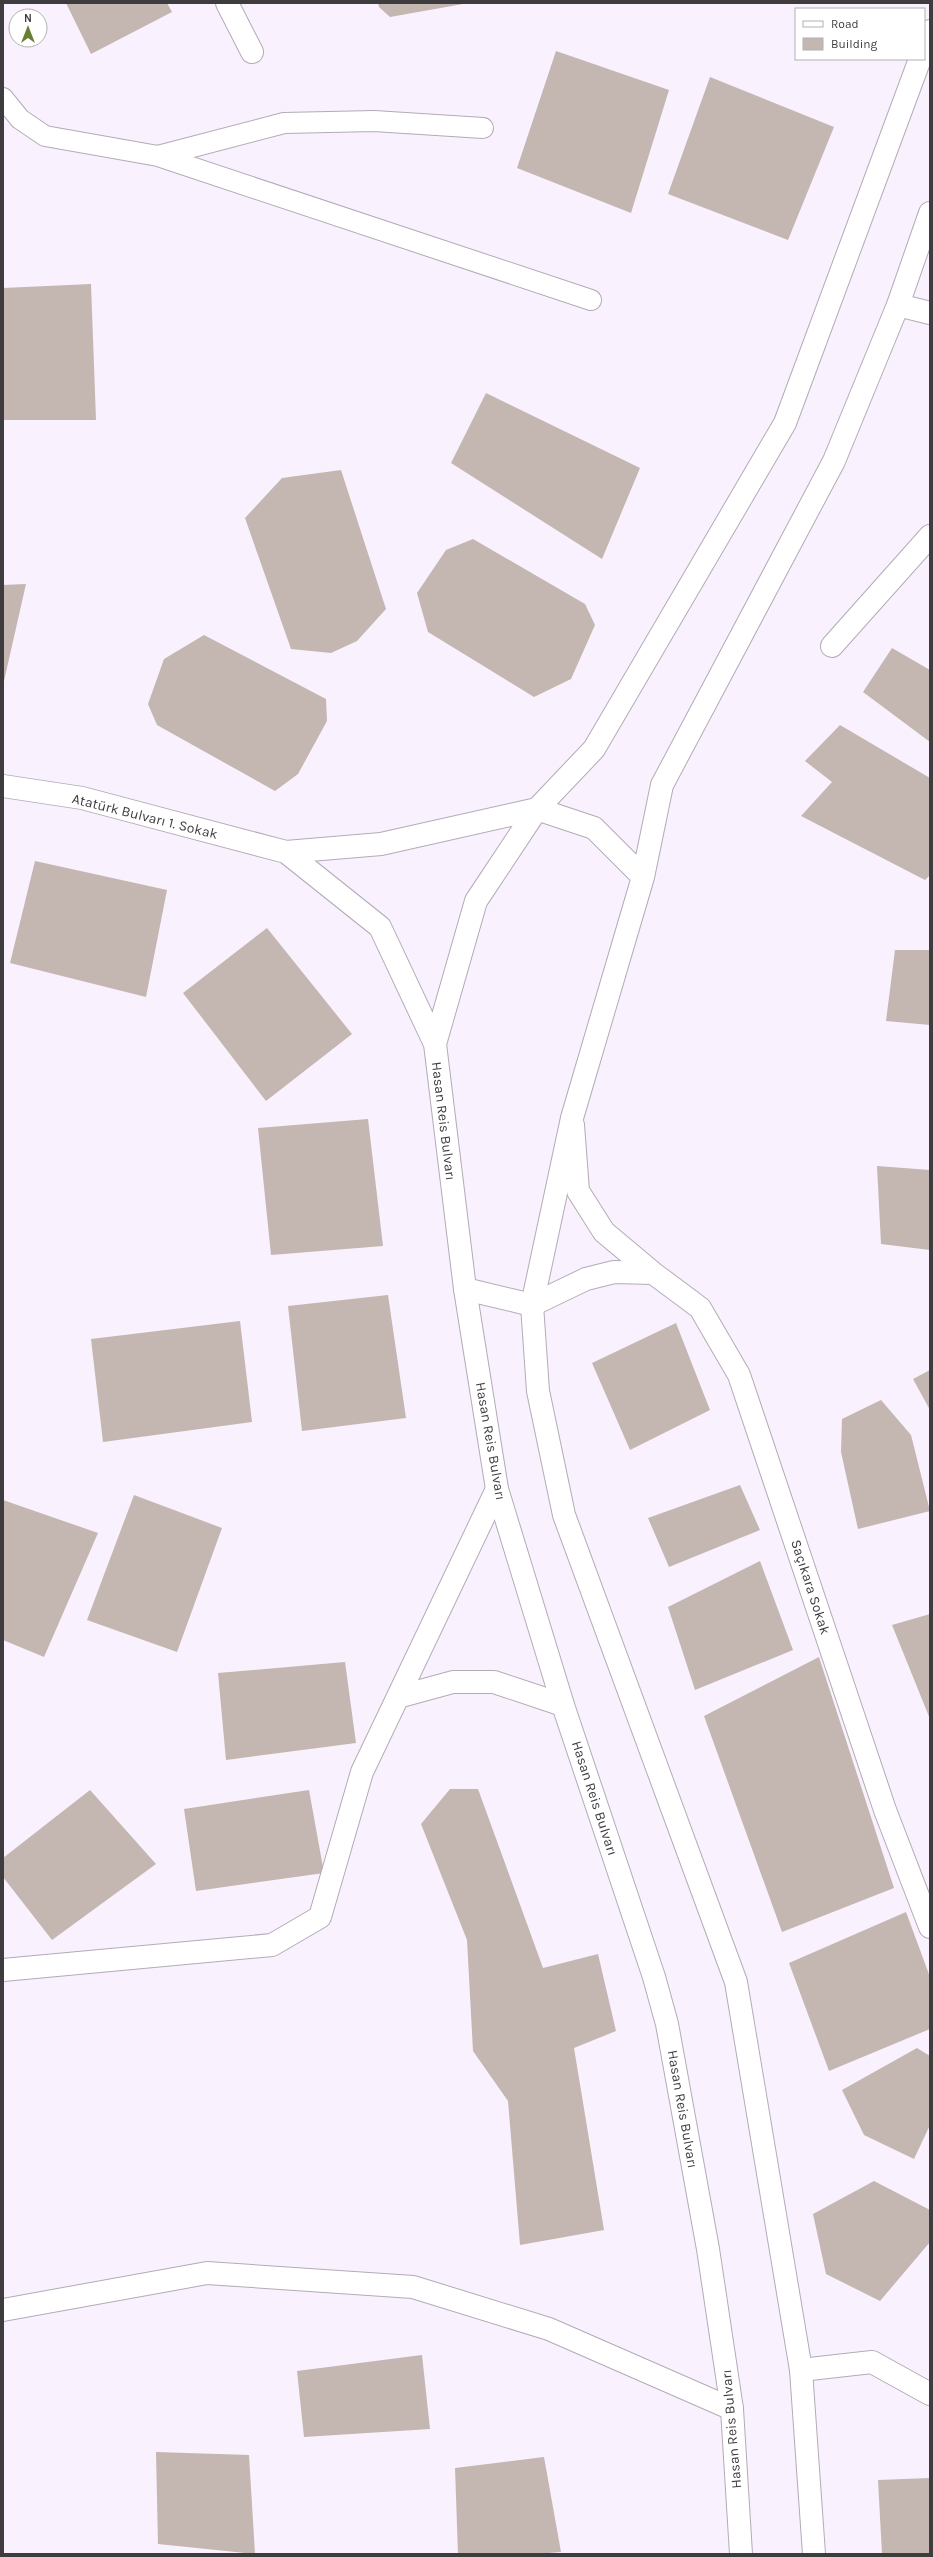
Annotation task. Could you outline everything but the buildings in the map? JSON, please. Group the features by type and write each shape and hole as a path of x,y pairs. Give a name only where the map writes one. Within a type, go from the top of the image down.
{"main road":[{"path":"227,3 252,52"},
{"path":"925,44 930,31"},
{"path":"435,1044 476,901 537,809 594,750 785,423 920,60"},
{"path":"814,2554 801,2370 736,1982 564,1515 538,1391 532,1305 572,1118 643,877 662,785 834,461 898,305 930,213"},
{"path":"898,305 930,313"},
{"path":"832,646 930,536"},
{"name":"Atatürk Bulvarı 1. Sokak","path":"3,786 82,798 286,852"},
{"path":"286,852 381,844 537,809 594,828 643,877"},
{"path":"286,852 380,927 435,1044"},
{"name":"Hasan Reis Bulvarı","path":"435,1044 465,1289 498,1489 563,1705 654,1977 667,2024 708,2249 732,2409 741,2554"},
{"name":"Saçıkara Sokak","path":"572,1118 578,1191 604,1232 653,1273 700,1308 740,1375 885,1810 930,1927"},
{"path":"465,1289 532,1305 586,1279 614,1272 653,1273"},
{"path":"3,1970 272,1945 320,1917 362,1772 498,1489"},
{"path":"398,1697 453,1682 494,1682 563,1705"},
{"path":"3,2310 207,2272 413,2287 549,2329 732,2409"},
{"path":"801,2370 872,2362 930,2394"}],"lane":[{"path":"3,98 20,119 45,136 158,156 591,300"},
{"path":"158,156 284,123 374,121 484,128"}]}
